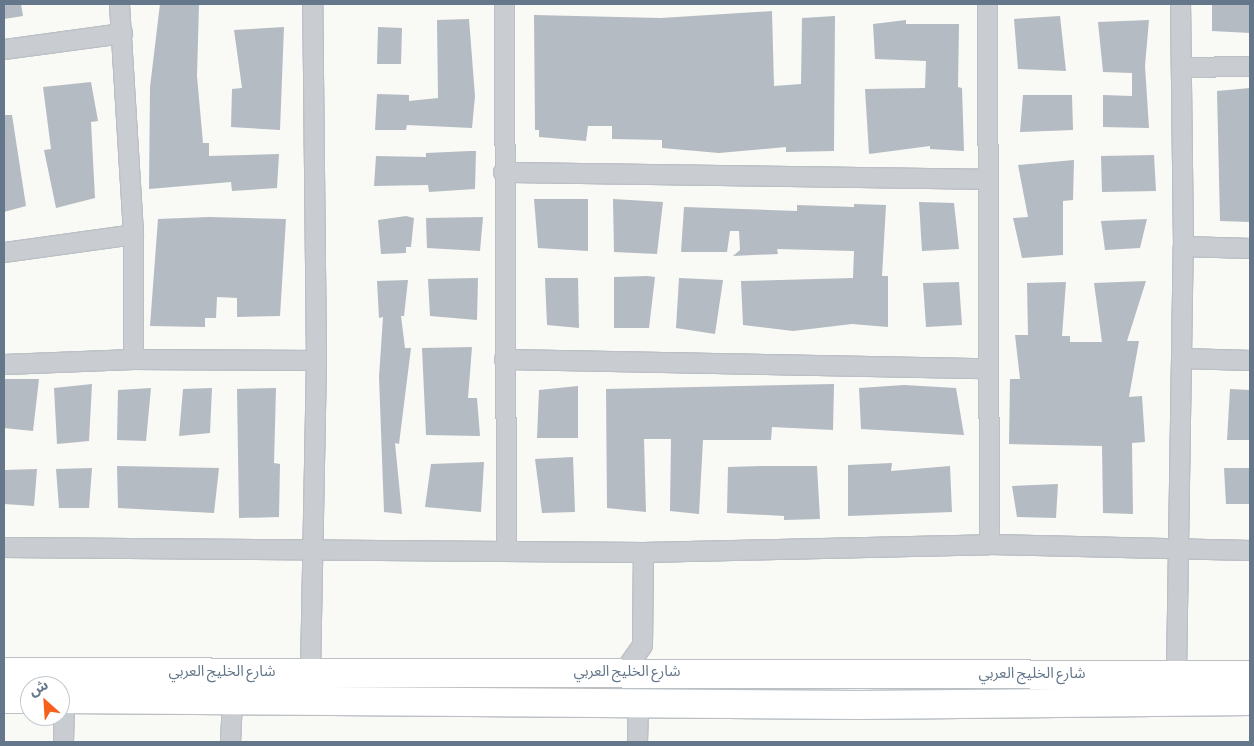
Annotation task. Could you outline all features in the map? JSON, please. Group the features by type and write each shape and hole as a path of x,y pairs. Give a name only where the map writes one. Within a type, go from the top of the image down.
{"main road":[{"name":"شارع الخليج العربي","path":"4,672 665,672 1250,675"},
{"path":"859,705 862,674"},
{"path":"4,699 20,699"},
{"name":"شارع الخليج العربي","path":"70,699 638,701 859,705 1250,701"}],"street":[{"path":"118,4 122,34 133,234 133,359"},
{"path":"310,672 316,360 312,4"},
{"path":"504,4 503,172 506,548"},
{"path":"988,4 989,544"},
{"path":"1176,674 1183,246 1180,4"},
{"path":"4,49 122,34"},
{"path":"1182,67 1250,66"},
{"path":"503,172 988,179"},
{"path":"4,252 133,234"},
{"path":"1183,246 1250,248"},
{"path":"1182,358 1250,360"},
{"path":"4,364 133,359 316,360"},
{"path":"504,359 988,368"},
{"path":"4,547 506,548 643,552 989,544 1178,550 1250,550"},
{"path":"623,672 642,645 643,552"},
{"path":"642,645 665,672"},
{"path":"230,742 232,700"},
{"path":"637,742 638,701"},
{"path":"63,726 63,742"}],"building":[{"path":"4,4 21,4 23,16 4,19"},
{"path":"160,4 199,4 197,76 203,143 209,143 209,156 279,154 277,188 232,191 231,182 149,189 150,87"},
{"path":"1212,4 1250,4 1250,33 1212,31"},
{"path":"772,11 774,86 801,84 802,18 835,16 834,151 786,152 786,147 719,153 662,148 662,140 612,139 612,126 588,126 586,141 539,137 539,130 535,130 534,15 661,18"},
{"path":"1060,16 1066,71 1018,69 1014,19"},
{"path":"469,19 475,96 472,128 407,125 406,130 375,130 377,94 409,95 409,101 438,98 437,20"},
{"path":"906,20 906,24 959,24 958,87 962,88 964,151 930,149 930,146 869,154 865,89 925,88 926,61 875,59 873,24"},
{"path":"1149,20 1145,66 1149,128 1103,127 1103,95 1132,96 1132,73 1103,72 1098,22"},
{"path":"284,27 280,130 231,127 232,89 242,88 234,30"},
{"path":"378,27 402,28 401,64 377,64"},
{"path":"91,82 98,121 91,122 95,198 56,208 44,150 51,149 43,87"},
{"path":"1250,88 1250,222 1220,221 1217,91"},
{"path":"1023,95 1072,95 1073,130 1020,132"},
{"path":"4,115 12,115 26,206 4,212"},
{"path":"476,151 475,189 429,192 428,185 374,186 376,156 426,157 426,153"},
{"path":"1154,155 1156,191 1102,192 1101,156"},
{"path":"1074,160 1073,200 1063,201 1063,255 1022,258 1013,218 1028,217 1018,165"},
{"path":"534,199 588,199 588,251 538,248"},
{"path":"613,199 663,202 657,254 614,252"},
{"path":"919,202 954,203 959,249 922,251"},
{"path":"854,204 886,205 882,276 888,276 888,327 852,324 793,331 743,325 741,281 853,278 854,251 777,249 778,254 733,256 740,250 739,231 730,231 727,252 681,252 684,207 797,211 797,205 854,207"},
{"path":"406,216 414,218 411,247 406,247 406,253 381,254 378,220"},
{"path":"209,217 286,219 280,316 237,317 237,298 217,297 216,318 205,318 205,327 150,326 158,219"},
{"path":"483,217 480,251 427,248 426,218"},
{"path":"1147,219 1140,248 1105,250 1101,221"},
{"path":"614,277 655,277 649,328 614,328"},
{"path":"478,278 477,320 430,316 428,279"},
{"path":"545,278 578,278 579,328 547,325"},
{"path":"679,278 723,280 715,334 676,328"},
{"path":"408,280 404,316 401,316 405,348 411,348 399,444 395,443 402,514 384,512 379,377 383,317 379,318 377,281"},
{"path":"1146,281 1127,341 1139,341 1129,397 1142,396 1145,442 1132,443 1133,514 1103,513 1102,446 1009,444 1010,379 1020,379 1015,335 1028,335 1027,283 1066,282 1062,336 1070,336 1070,342 1102,342 1094,283"},
{"path":"959,282 962,325 926,327 923,283"},
{"path":"472,347 468,398 477,398 480,436 426,435 422,348"},
{"path":"4,379 39,379 33,431 4,428"},
{"path":"92,384 89,441 57,444 54,388"},
{"path":"834,384 833,430 772,427 771,440 703,440 699,514 670,511 671,439 644,439 646,512 607,508 606,389"},
{"path":"904,385 956,388 964,435 861,429 859,388"},
{"path":"578,386 578,438 537,438 539,390"},
{"path":"151,388 146,441 117,440 118,390"},
{"path":"212,388 210,433 179,436 183,389"},
{"path":"276,388 274,463 280,464 279,517 239,518 237,389"},
{"path":"1230,389 1250,390 1250,440 1227,440"},
{"path":"573,457 575,512 542,513 535,459"},
{"path":"484,462 481,512 425,507 431,464"},
{"path":"892,463 891,471 950,466 952,512 848,516 848,465"},
{"path":"117,466 219,468 214,513 118,508"},
{"path":"817,466 820,519 784,520 784,516 727,513 728,467"},
{"path":"92,468 89,508 59,508 56,469"},
{"path":"1224,468 1250,468 1250,504 1226,504"},
{"path":"37,469 34,506 4,504 4,470"},
{"path":"1058,484 1056,518 1017,517 1012,486"}]}
